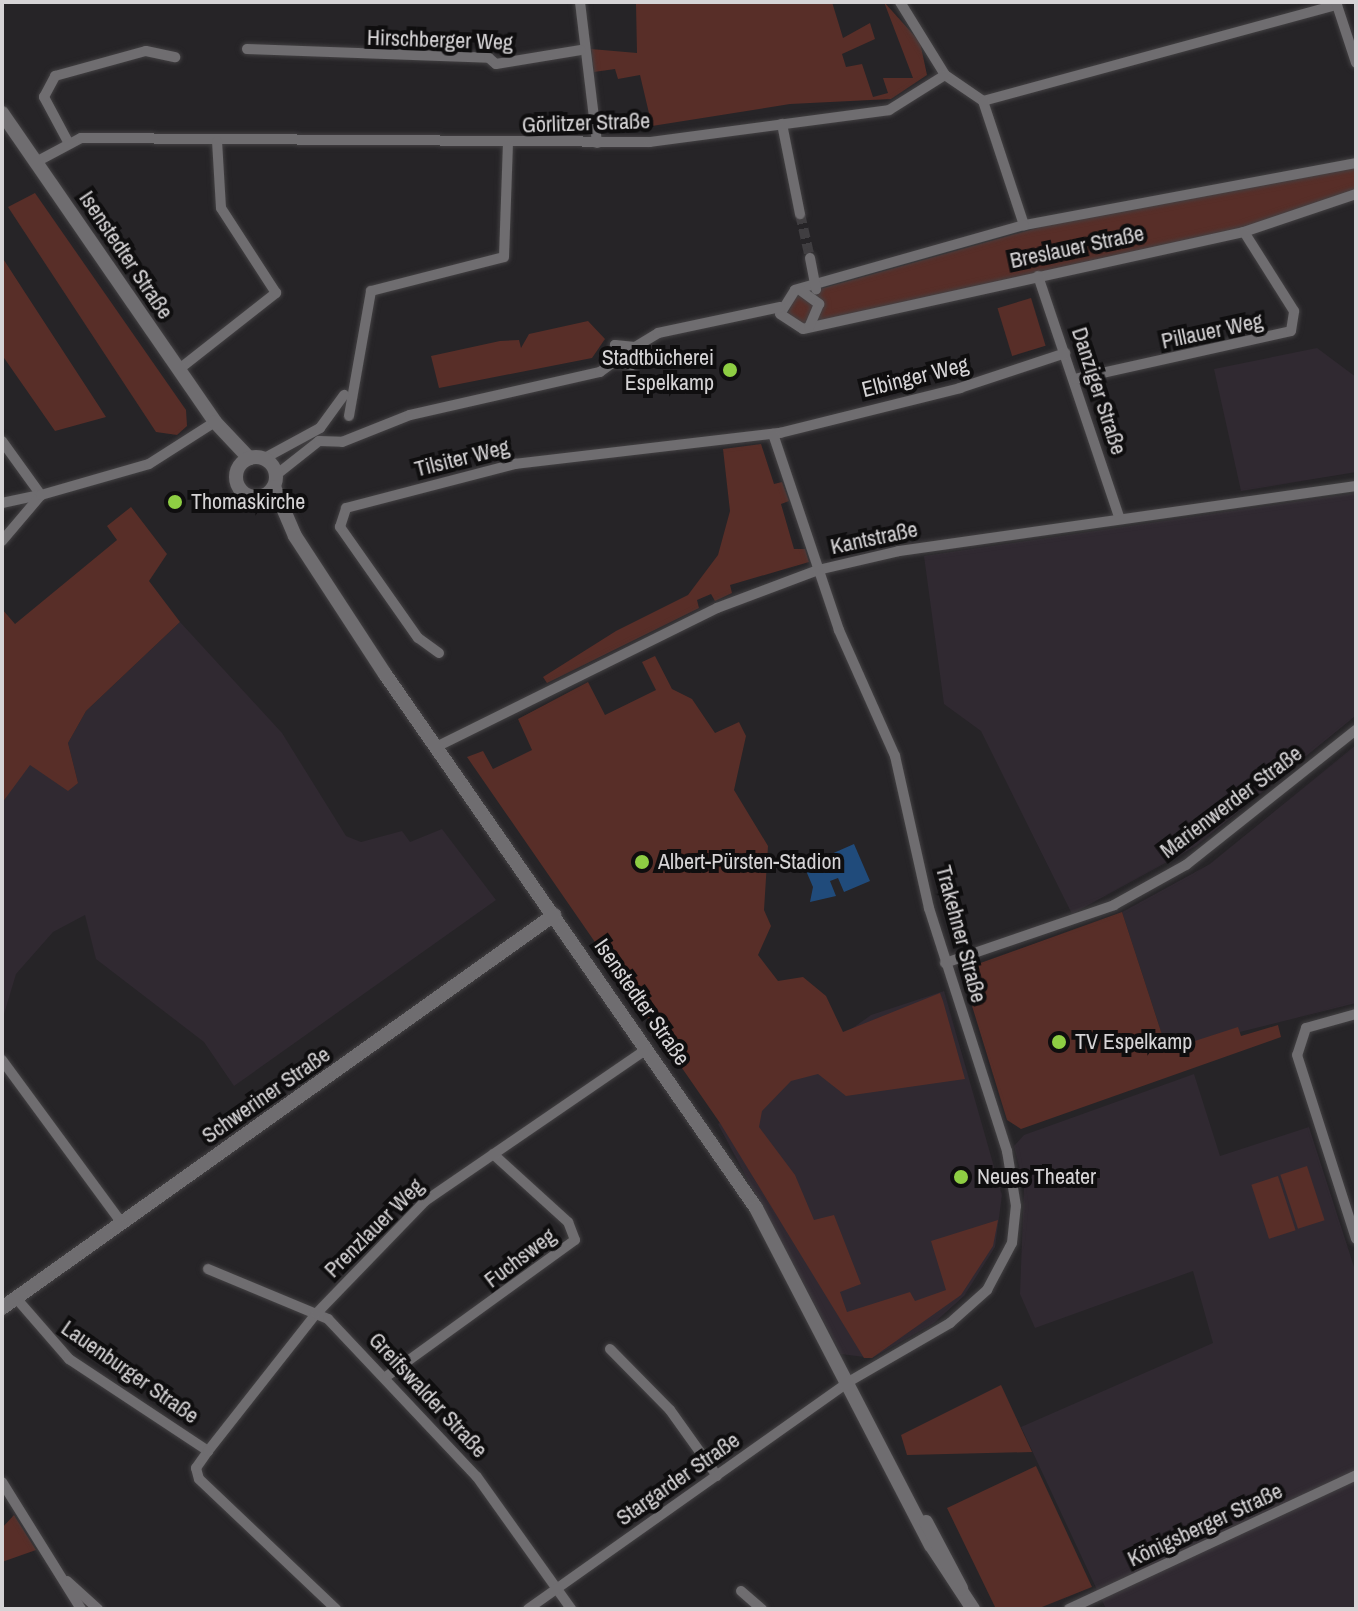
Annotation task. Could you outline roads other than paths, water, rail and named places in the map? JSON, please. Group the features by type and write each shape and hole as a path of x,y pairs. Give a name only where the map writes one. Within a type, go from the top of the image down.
{"street":[{"path":"580,2 581,50 597,143"},
{"path":"900,2 945,75 983,101 1024,225"},
{"path":"983,101 1336,3 1356,63"},
{"name":"Hirschberger Weg","path":"247,49 489,58 496,64 581,50"},
{"path":"36,162 67,140 44,97 59,72 146,51 175,57"},
{"name":"Görlitzer Straße","path":"67,140 508,145 597,143 889,110 945,75"},
{"name":"Isenstedter Straße","path":"2,113 215,422 237,471 239,488 254,497 295,536 436,747 756,1208 919,1513 941,1541 973,1609"},
{"path":"782,124 799,191 800,214"},
{"path":"178,370 276,293 221,208 217,141"},
{"path":"237,471 256,458 325,424 336,413 348,390 371,291 504,257 508,145"},
{"name":"Breslauer Straße","path":"795,290 1024,225 1356,163"},
{"name":"Breslauer Straße","path":"803,329 1244,232 1356,194"},
{"name":"Pillauer Weg","path":"1075,379 1291,331 1294,311 1244,232"},
{"path":"780,307 786,324 803,329 818,317 816,283 810,258"},
{"name":"Danziger Straße","path":"1038,276 1120,519"},
{"path":"614,362 615,345 635,347 658,333 780,307 795,290 816,299"},
{"path":"254,497 313,445 410,415 600,372 614,362 632,365 635,347"},
{"name":"Elbinger Weg","path":"773,434 960,388 1065,353"},
{"path":"348,390 352,435"},
{"path":"336,413 351,418 410,415"},
{"path":"2,503 149,464 215,422"},
{"name":"Isenstedter Straße","path":"215,422 256,458 275,481 295,536"},
{"path":"325,424 331,440"},
{"name":"Trakehner Straße","path":"773,434 818,570 895,756 945,963 1007,1151 1016,1206 1012,1243 972,1306 850,1381"},
{"name":"Tilsiter Weg","path":"439,653 418,638 340,527 346,508 515,464 773,434"},
{"path":"2,441 41,495"},
{"name":"Kantstraße","path":"436,747 717,608 818,570 1120,519 1356,486"},
{"path":"2,541 41,495"},
{"name":"Marienwerder Straße","path":"945,963 1114,905 1175,872 1356,730"},
{"name":"Schweriner Straße","path":"2,1308 554,915"},
{"path":"1356,1014 1317,1023 1301,1039 1297,1055 1356,1239"},
{"name":"Prenzlauer Weg","path":"208,1451 316,1314 425,1201 647,1049"},
{"path":"2,1060 121,1222"},
{"name":"Fuchsweg","path":"387,1376 575,1240 568,1222 493,1154"},
{"name":"Greifswalder Straße","path":"208,1269 316,1314 387,1376 505,1510 571,1609"},
{"name":"Lauenburger Straße","path":"16,1298 69,1359 208,1451 196,1468 199,1479 336,1609"},
{"path":"610,1349 670,1410 717,1476"},
{"name":"Stargarder Straße","path":"528,1609 850,1381"},
{"name":"Königsberger Straße","path":"1069,1609 1356,1475"},
{"path":"2,1482 81,1609"},
{"path":"63,1577 98,1609"},
{"path":"741,1591 762,1609"}],"water":[{"path":"854,844 870,881 844,892 838,878 830,881 836,896 810,902 813,887 804,866"}],"tunnel":[{"path":"800,214 810,258"}],"place":[{"name":"Stadtbücherei Espelkamp","path":"730,370"},
{"name":"Thomaskirche","path":"175,502"},
{"name":"Albert-Pürsten-Stadion","path":"642,862"},
{"name":"TV Espelkamp","path":"1059,1042"},
{"name":"Neues Theater","path":"961,1177"}]}
